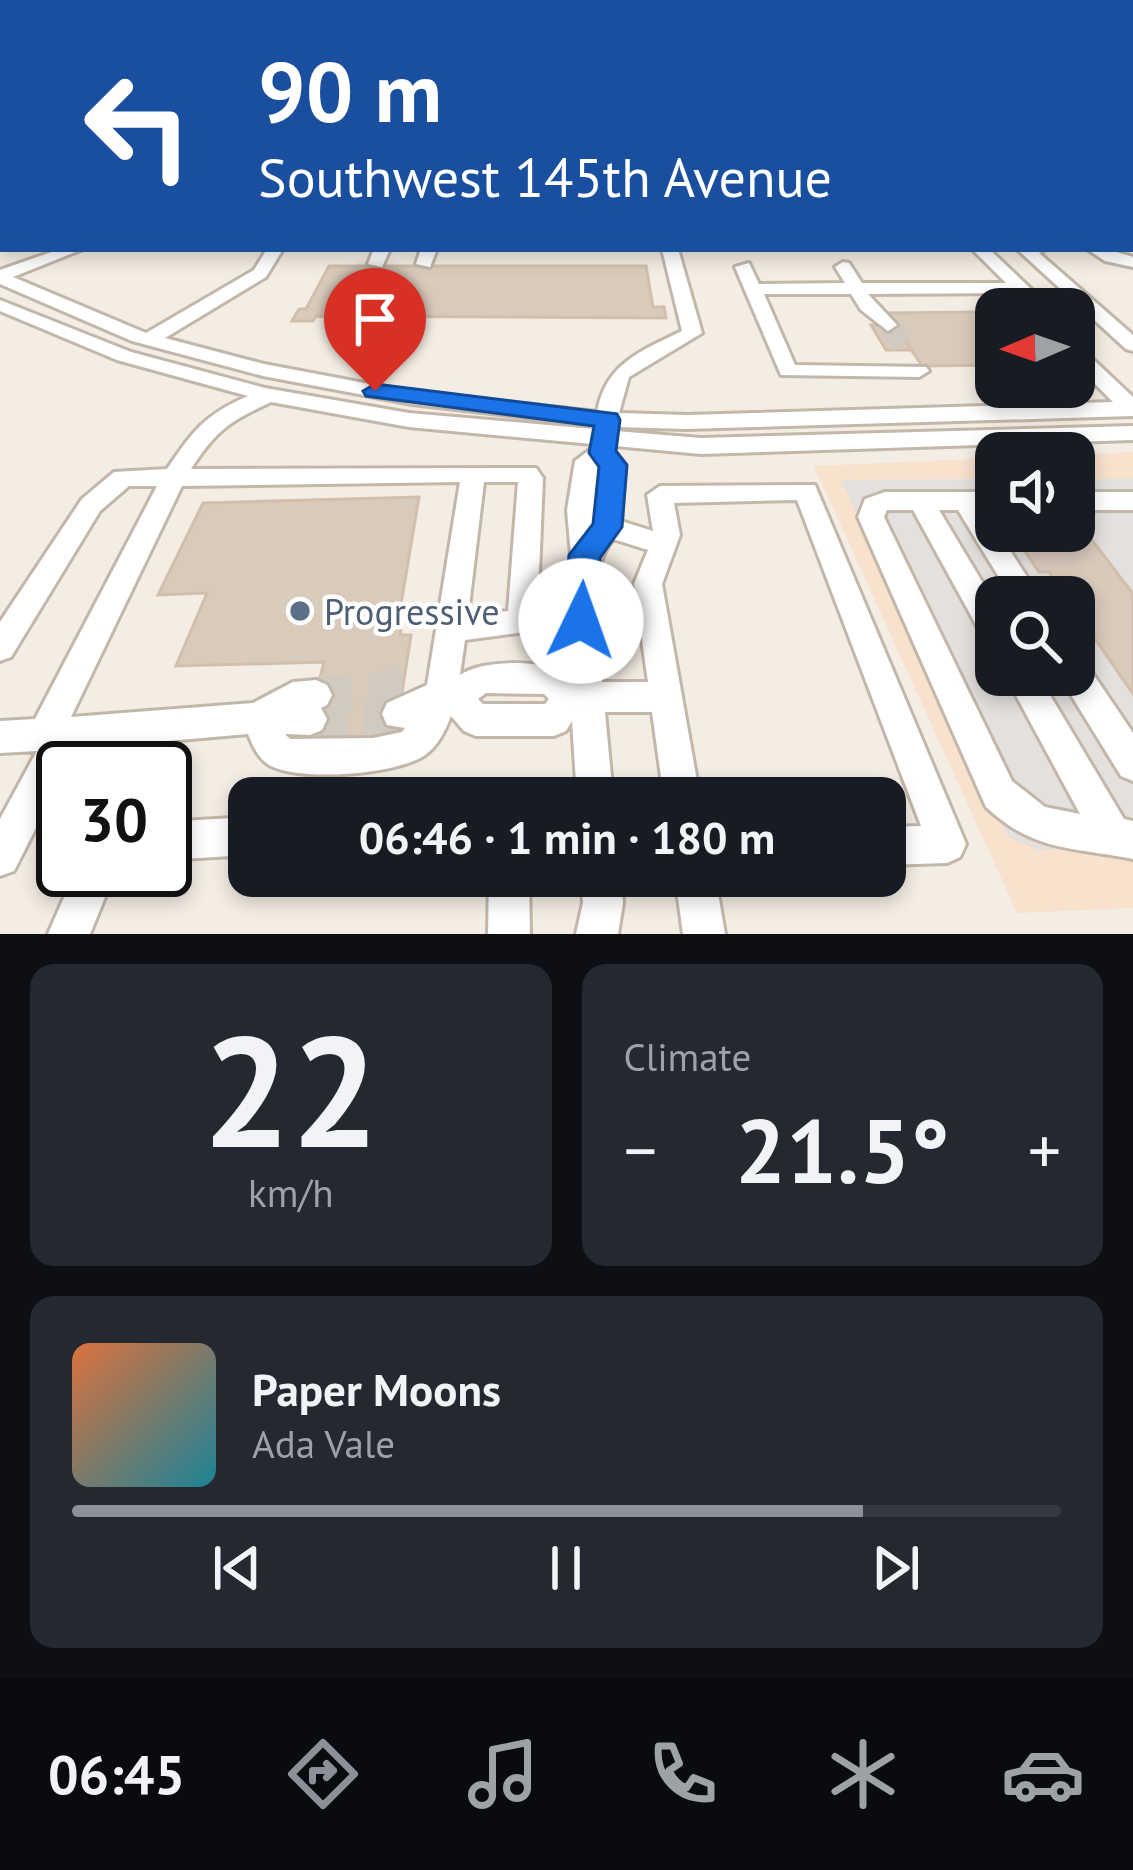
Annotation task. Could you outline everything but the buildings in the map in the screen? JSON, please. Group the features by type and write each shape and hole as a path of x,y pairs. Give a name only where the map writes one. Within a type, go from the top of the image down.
{"street":[{"path":"0,277 67,252"},
{"path":"148,340 260,273 272,252"},
{"path":"585,555 608,527 613,465 605,438 612,380 634,360 692,333 671,252"},
{"path":"983,252 1021,288"},
{"path":"1028,252 1133,345"},
{"path":"1101,252 1133,262"},
{"path":"743,267 788,371 919,371 905,350"},
{"path":"843,267 888,326"},
{"path":"0,277 148,340 263,370 605,438 883,418 1133,408"},
{"path":"752,289 975,288"},
{"path":"0,305 124,356 269,395 409,420 701,446 1133,433"},
{"path":"1095,353 1133,387"},
{"path":"1095,372 1133,408"},
{"path":"0,857 174,476 205,430 269,395"},
{"path":"592,777 579,697 585,555 580,509 587,461 605,438"},
{"path":"257,718 270,743 286,755 387,755 414,745 430,731 424,700 450,629 473,474"},
{"path":"0,647 92,505 123,478 527,474 531,478 522,622 450,629"},
{"path":"678,777 648,584 665,545 660,495 806,491 947,844 906,845"},
{"path":"1095,501 1133,500"},
{"path":"975,501 886,501 874,505 871,517 999,794 1022,818 1044,830 1123,837"},
{"path":"921,501 975,595"},
{"path":"608,527 665,545"},
{"path":"1034,696 1123,837"},
{"path":"1089,696 1133,764"},
{"path":"424,700 476,720 554,720 579,697 665,697"},
{"path":"0,736 257,718 313,707"},
{"path":"192,839 228,837"},
{"path":"69,934 85,897"},
{"path":"508,934 509,897"},
{"path":"597,934 600,897"},
{"path":"698,897 704,934"}],"shaded area":[{"path":"1133,452 1133,908 1017,913 814,466 975,459 975,552 1095,552 1095,454"},
{"path":"975,479 975,552 1095,552 1095,479 1133,479 1133,861 1099,847 1038,850 1008,837 841,480"}],"tunnel":[{"path":"890,328 905,350"},
{"path":"316,695 403,688"},
{"path":"310,719 399,714"}],"place":[{"name":"Progressive","path":"300,611"}],"route":[{"path":"375,391 608,420 602,453 613,465 608,527 585,555 581,621"}]}
